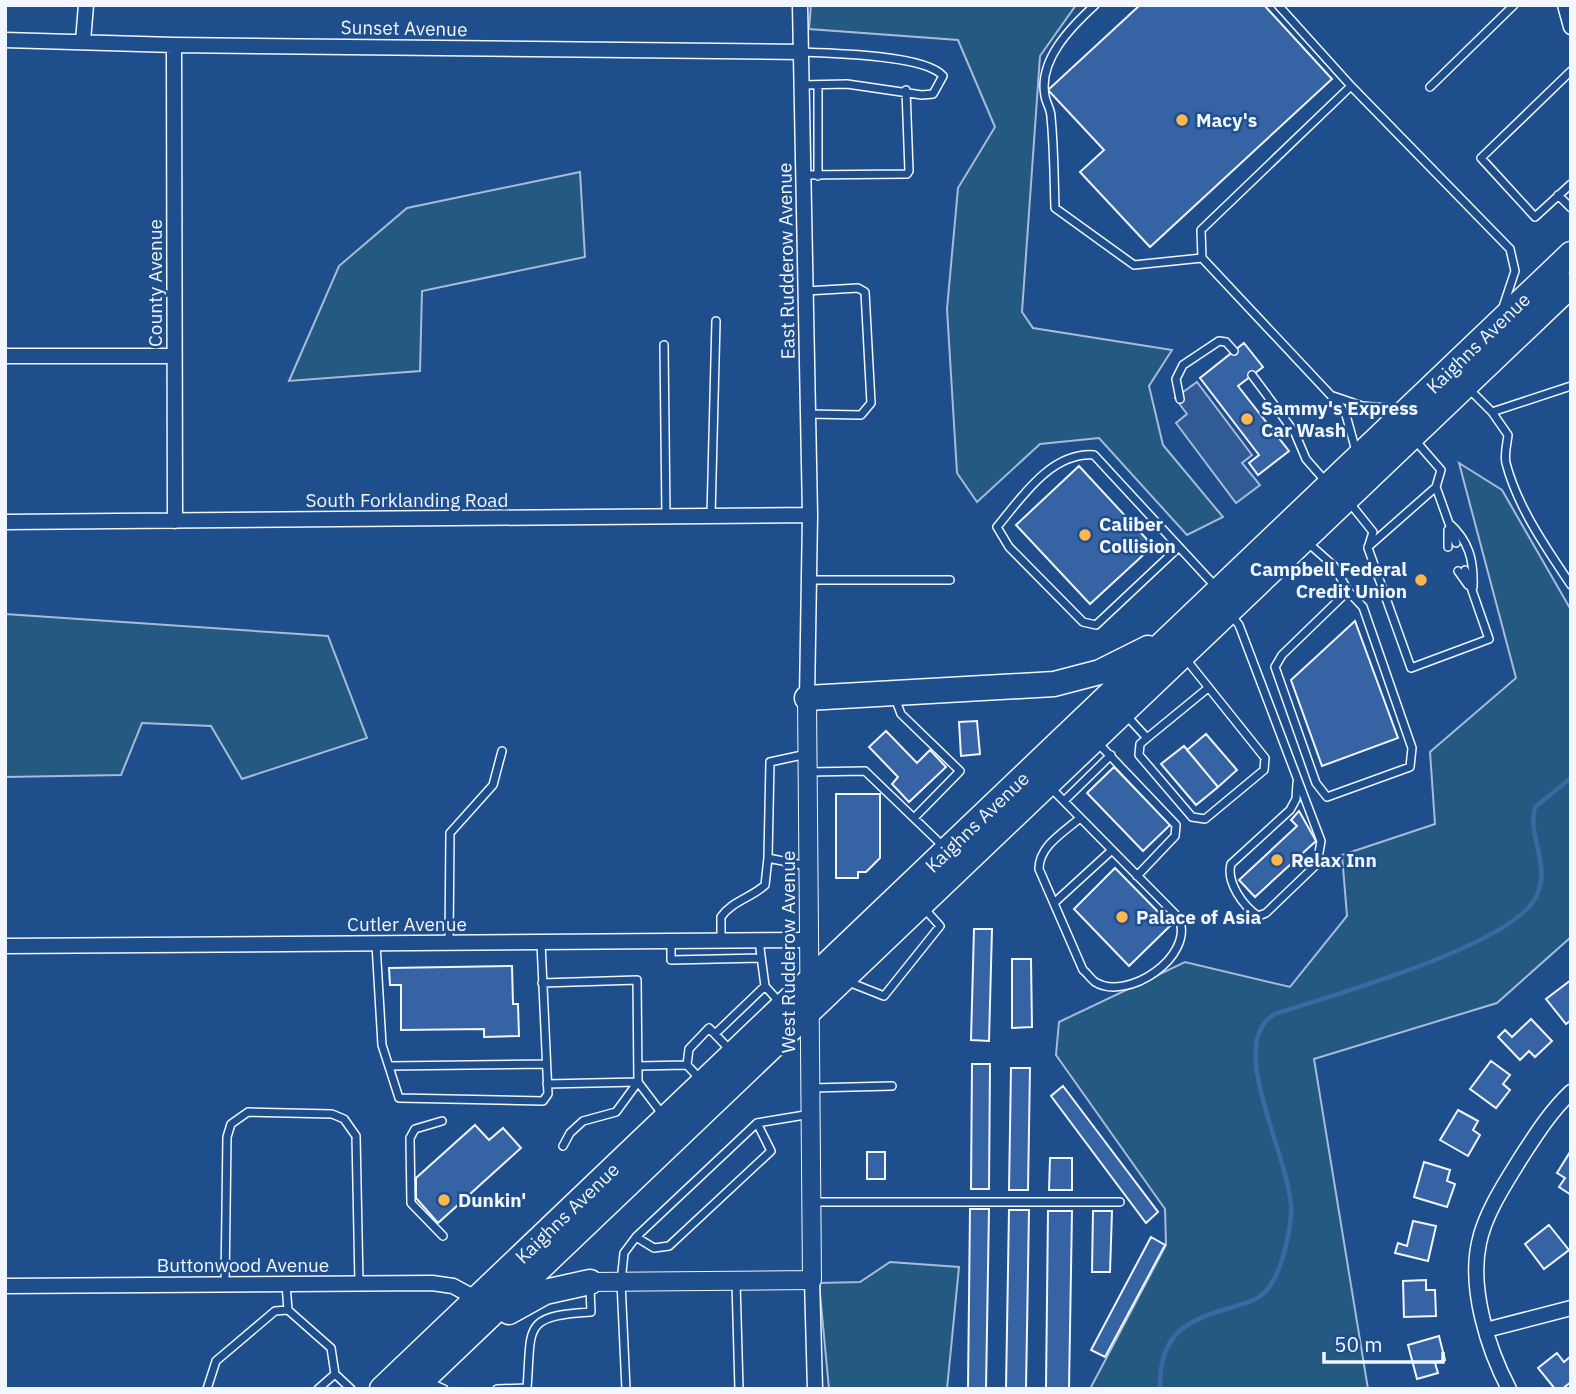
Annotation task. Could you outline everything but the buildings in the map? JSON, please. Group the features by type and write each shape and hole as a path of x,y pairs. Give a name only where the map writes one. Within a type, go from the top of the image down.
{"highway":[{"name":"Kaighns Avenue","path":"1224,601 1304,539 1357,458 1571,254"},
{"name":"Kaighns Avenue","path":"382,1389 666,1119 695,1074 734,1054 947,850 1177,646 1337,492 1412,436 1571,285"},
{"name":"Kaighns Avenue","path":"426,1386 449,1355 921,905 1056,792 1103,747 1123,711 1177,646"},
{"path":"807,698 894,695 1070,681 1177,646"},
{"path":"449,1355 534,1296 590,1282"}],"street":[{"path":"83,41 86,5"},
{"name":"East Rudderow Avenue","path":"800,5 802,85 811,175 806,291 810,515"},
{"path":"1565,5 1571,27"},
{"name":"Sunset Avenue","path":"5,40 174,45 802,52"},
{"name":"County Avenue","path":"174,45 175,521"},
{"path":"5,356 174,356"},
{"name":"South Forklanding Road","path":"5,522 810,515"},
{"name":"West Rudderow Avenue","path":"810,515 807,698 815,1389"},
{"name":"Cutler Avenue","path":"5,946 810,940"},
{"path":"1510,1389 1495,1363 1478,1299 1479,1243 1502,1188 1553,1109 1571,1092"},
{"path":"590,1282 812,1280"},
{"name":"Buttonwood Avenue","path":"5,1286 443,1284 462,1289 477,1299"},
{"path":"1486,1330 1571,1308"}],"lane":[{"path":"1095,5 1077,21 1053,53 1044,95 1051,113 1055,208 1134,265 1202,258"},
{"path":"1279,5 1351,86 1510,249 1515,271 1497,324"},
{"path":"1430,87 1514,5"},
{"path":"802,52 863,55 930,65 943,76 933,94 847,84 802,85"},
{"path":"1571,71 1481,158 1535,217 1571,184"},
{"path":"818,85 811,175 907,174 906,90"},
{"path":"1351,86 1200,230 1202,258 1332,396 1346,415 1357,458"},
{"path":"1558,195 1571,208"},
{"path":"806,291 858,289 865,292 871,403 861,415 808,414"},
{"path":"711,516 716,321"},
{"path":"1180,399 1176,379 1183,365 1219,341 1226,342 1234,351"},
{"path":"664,345 666,517"},
{"path":"1252,375 1295,433 1306,459 1373,532 1368,548 1411,668 1489,639 1473,591 1461,570"},
{"path":"1465,385 1492,412 1507,435 1505,460 1515,487 1546,548 1571,585"},
{"path":"1492,412 1571,386"},
{"path":"1332,396 1373,408 1408,410"},
{"path":"1368,548 1436,488 1441,470 1412,436"},
{"path":"1179,547 1096,625 1083,622 1009,547 997,527 1035,481 1075,454 1094,455 1179,547 1224,601 1238,625 1321,841 1321,855 1317,864 1266,913 1258,916 1252,912 1230,881 1231,864 1290,810 1296,799 1297,783"},
{"path":"1436,488 1448,522 1452,545"},
{"path":"1448,522 1464,536 1474,564 1473,591"},
{"path":"1304,539 1334,566 1348,591 1363,607 1412,748 1410,767 1327,797 1316,783 1275,667 1282,654 1348,591"},
{"path":"809,580 950,580"},
{"path":"1177,646 1265,758 1266,764 1264,770 1205,819 1192,817 1139,755 1140,744 1208,688"},
{"path":"894,695 901,714 960,771 914,818"},
{"path":"1123,711 1147,738"},
{"path":"1103,747 1176,824 1175,836 1137,876"},
{"path":"449,943 450,833 494,785 502,751"},
{"path":"721,942 721,917 735,902 753,896 765,885 770,762 808,763 864,771 947,850"},
{"path":"1056,792 1179,918 1184,930 1180,946 1170,959 1154,973 1135,982 1113,985 1096,983 1083,970 1039,869 1039,858 1044,850 1080,818"},
{"path":"1054,903 1112,850"},
{"path":"768,858 809,866"},
{"path":"843,979 884,996 940,926 921,905"},
{"path":"759,941 765,986 784,1006"},
{"path":"671,942 671,960 761,958"},
{"path":"376,944 382,1045 399,1098 542,1101 548,1094 541,943"},
{"path":"542,983 637,980 638,1082 616,1112 583,1121 570,1133 563,1146"},
{"path":"715,1034 765,986"},
{"path":"638,1066 695,1074 689,1049 709,1028 734,1054"},
{"path":"389,1066 546,1064"},
{"path":"547,1084 638,1082"},
{"path":"638,1082 666,1119"},
{"path":"811,1088 892,1086"},
{"path":"225,1284 227,1137 231,1124 248,1112 332,1114 349,1123 356,1136 359,1283"},
{"path":"626,1389 621,1282 624,1252 636,1237 757,1123 811,1114"},
{"path":"442,1121 415,1129 410,1138 411,1203 443,1236"},
{"path":"636,1237 654,1248 669,1246 761,1161 771,1151 757,1123"},
{"path":"811,1202 1120,1202"},
{"path":"736,1281 739,1389"},
{"path":"497,1389 527,1388 532,1328 539,1321 557,1314 591,1312 590,1282"},
{"path":"286,1284 288,1310 331,1348 335,1374 351,1389"},
{"path":"207,1389 216,1361 275,1311 288,1310"},
{"path":"318,1389 335,1374"}],"shaded area":[{"path":"811,5 1076,5 1040,56 1022,312 1033,328 1172,350 1149,386 1163,445 1223,517 1187,535 1099,438 1040,444 977,502 957,473 947,309 958,188 995,127 958,40 809,29"},
{"path":"580,172 585,257 422,291 420,371 289,381 339,266 407,208"},
{"path":"1197,382 1252,455 1242,463 1260,485 1236,503 1176,423 1187,414 1175,398"},
{"path":"1459,463 1502,490 1571,610 1571,937 1497,1003 1314,1059 1368,1389 1090,1389 1166,1245 1165,1209 1056,1055 1059,1022 1185,962 1290,987 1347,916 1342,855 1435,824 1430,752 1516,678"},
{"path":"5,614 328,636 367,738 242,779 211,726 142,723 121,775 5,777"},
{"path":"890,1262 959,1267 947,1389 829,1389 819,1283 860,1282"}],"waterway":[{"path":"1160,1389 1164,1355 1178,1332 1201,1318 1259,1297 1271,1284 1283,1255 1291,1215 1289,1193 1258,1077 1256,1051 1261,1029 1275,1014 1376,982 1459,950 1495,932 1522,914 1537,895 1541,883 1533,818 1535,807 1571,778"}],"place":[{"name":"Macy's","path":"1182,120"},
{"name":"Sammy's Express Car Wash","path":"1247,419"},
{"name":"Caliber Collision","path":"1085,535"},
{"name":"Campbell Federal Credit Union","path":"1421,580"},
{"name":"Relax Inn","path":"1277,860"},
{"name":"Palace of Asia","path":"1122,917"},
{"name":"Dunkin'","path":"444,1200"}]}
